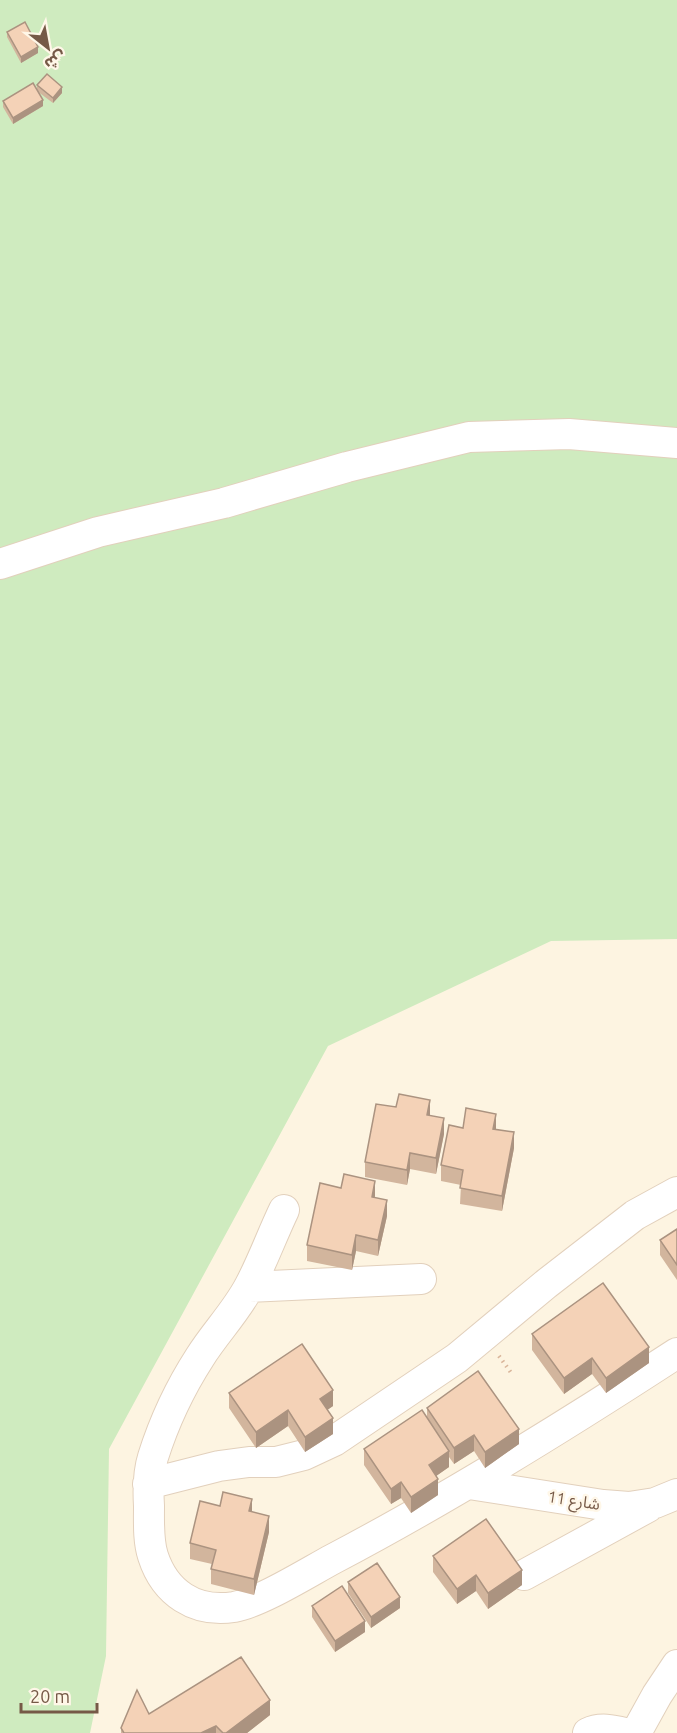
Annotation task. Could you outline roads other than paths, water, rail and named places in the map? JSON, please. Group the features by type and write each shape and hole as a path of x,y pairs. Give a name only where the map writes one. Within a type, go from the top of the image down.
{"street":[{"path":"0,564 98,532 224,503 347,467 469,437 569,434 677,443"},
{"path":"148,1484 219,1466 249,1462 276,1462 304,1455 334,1441 457,1358 546,1284 635,1215 677,1192"},
{"path":"284,1210 249,1287 181,1388 152,1459 148,1484 149,1526 153,1555 164,1578 180,1597 203,1608 234,1607 260,1597 376,1536 469,1484 677,1353"},
{"path":"249,1287 421,1279"},
{"name":"شارع 11","path":"469,1484 629,1507 666,1498"},
{"path":"524,1575 666,1498"},
{"path":"636,1733 677,1665"},
{"path":"588,1733 593,1730 625,1733"}]}
